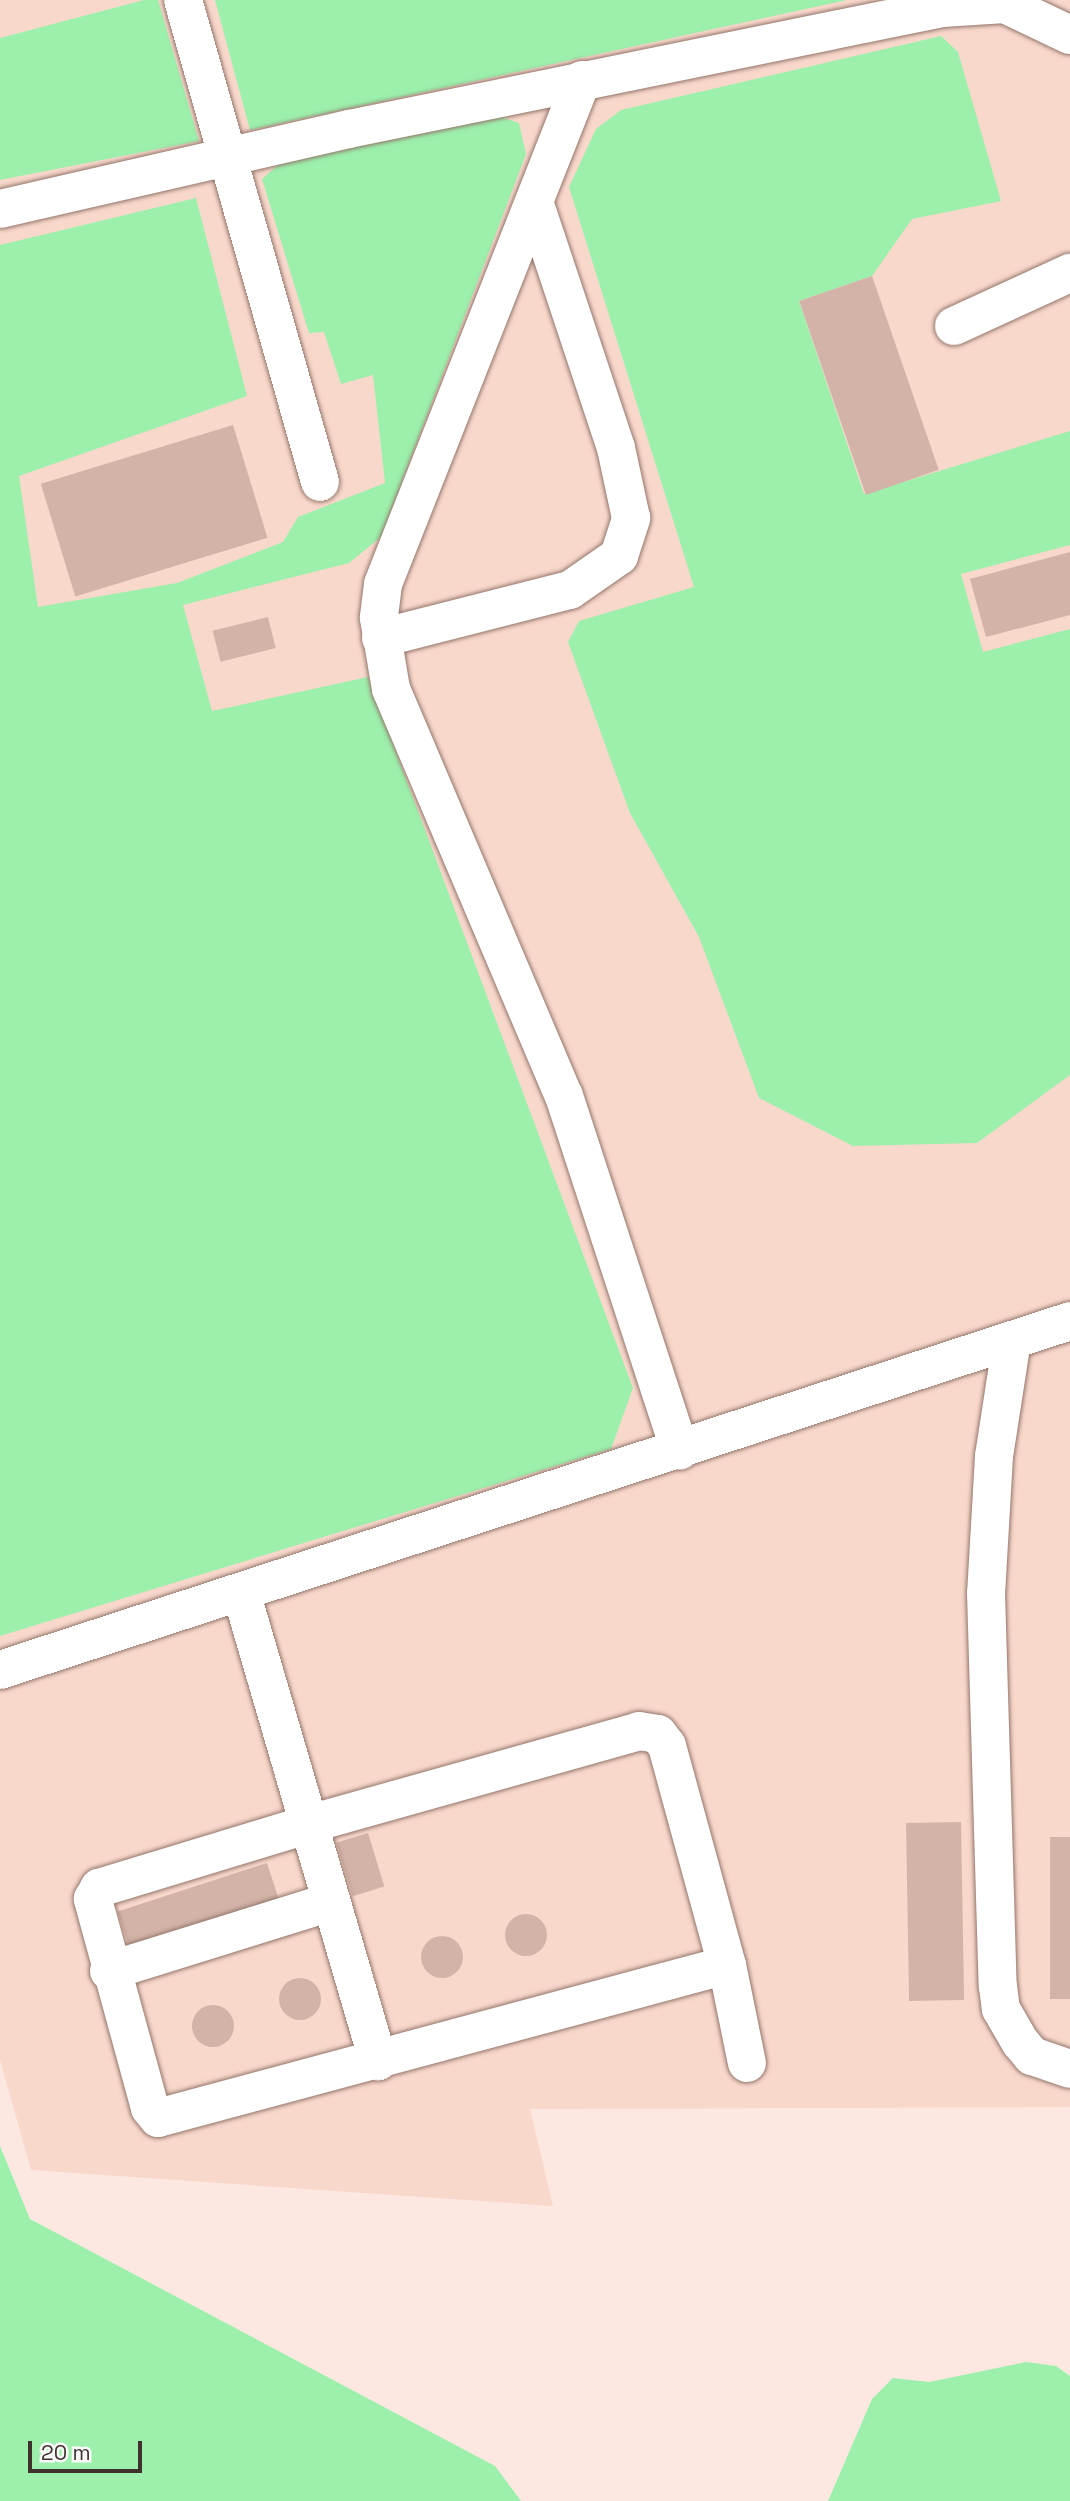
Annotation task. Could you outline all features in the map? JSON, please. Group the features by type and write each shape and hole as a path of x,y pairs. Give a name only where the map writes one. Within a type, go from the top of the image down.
{"lane":[{"path":"183,0 320,482"},
{"path":"0,209 228,156 582,80 976,4 1029,11 1070,35"},
{"path":"582,80 383,584 381,638 391,689 564,1096 680,1451"},
{"path":"381,638 570,590 619,556 631,518 616,448 534,202"},
{"path":"954,326 1070,273"},
{"path":"0,1670 680,1451 1070,1321"},
{"path":"1012,1340 994,1456 986,1593 998,1986 1001,2009 1032,2056 1070,2068"},
{"path":"241,1592 378,2061"},
{"path":"727,1965 159,2118 150,2108 92,1909 99,1888 309,1824 639,1731 658,1734 667,1746 727,1965 747,2063"},
{"path":"109,1970 331,1902"}],"shaded area":[{"path":"0,0 1070,0 1070,2107 530,2109 553,2206 31,2170 0,2060"}],"green space":[{"path":"144,0 158,0 199,141 0,180 0,38"},
{"path":"215,0 847,0 250,130"},
{"path":"941,36 958,52 1001,201 912,219 872,276 799,301 864,494 1070,431 1070,545 961,574 983,652 1070,629 1070,1075 977,1143 853,1146 759,1098 699,937 630,813 568,642 579,621 694,587 569,187 596,129 621,110"},
{"path":"495,115 519,123 526,154 381,537 349,563 183,605 212,711 368,677 633,1388 611,1449 0,1636 0,245 196,198 247,396 19,476 38,607 177,583 283,542 298,517 385,483 373,375 341,384 324,332 309,333 262,179 285,159"},
{"path":"0,2146 30,2219 495,2466 521,2501 0,2501"},
{"path":"1026,2362 1056,2366 1070,2376 1070,2501 828,2501 872,2399 893,2378 929,2382"}],"building":[{"path":"872,276 939,470 866,495 799,301"},
{"path":"233,425 267,538 75,597 41,484"},
{"path":"1070,552 1070,615 986,637 970,579"},
{"path":"268,617 276,648 220,662 213,631"},
{"path":"961,1822 964,2000 909,2001 906,1823"},
{"path":"368,1833 384,1887 353,1896 336,1843"},
{"path":"1050,1837 1070,1837 1070,1999 1050,1999"},
{"path":"267,1863 279,1901 130,1950 118,1912"},
{"path":"526,1914 541,1920 547,1935 541,1950 526,1956 511,1950 505,1935 511,1920"},
{"path":"442,1936 457,1942 463,1957 457,1972 442,1978 427,1972 421,1957 427,1942"},
{"path":"300,1978 315,1984 321,1999 315,2014 300,2020 285,2014 279,1999 285,1984"},
{"path":"213,2005 228,2011 234,2026 228,2041 213,2047 198,2041 192,2026 198,2011"}]}
